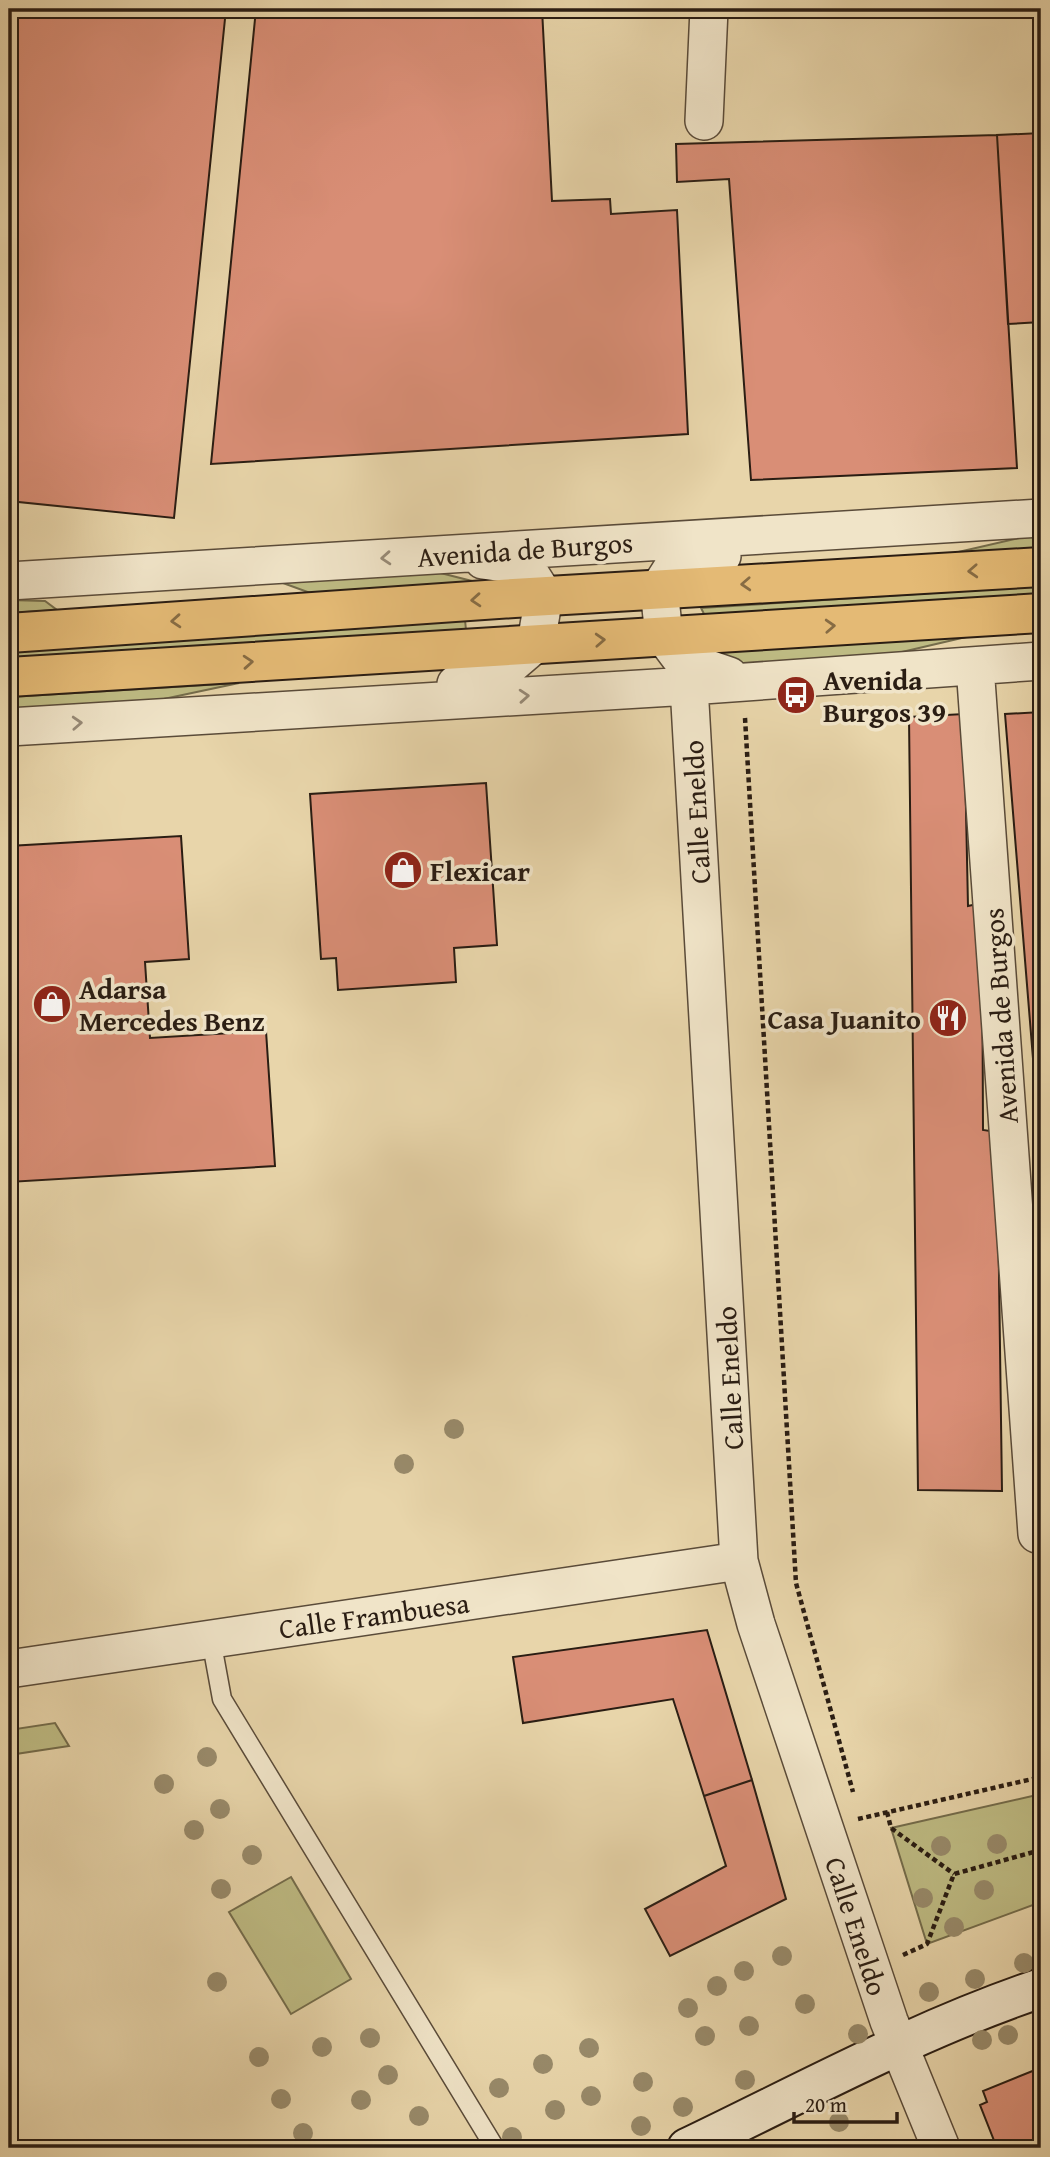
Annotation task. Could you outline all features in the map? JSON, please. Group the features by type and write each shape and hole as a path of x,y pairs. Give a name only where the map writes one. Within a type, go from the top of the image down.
{"highway":[{"name":"Avenida de Burgos","path":"9,633 544,596 1041,567"},
{"path":"9,677 1041,613"}],"street":[{"path":"704,121 709,9"},
{"name":"Avenida de Burgos","path":"17,582 1041,518"},
{"path":"743,681 682,660 664,636 659,589 675,564 715,557 908,543 971,523"},
{"path":"230,714 384,691 494,679 536,643 544,596 525,566 445,554"},
{"path":"17,582 131,592 215,595 242,616"},
{"path":"934,669 1041,635"},
{"path":"9,727 689,686 1041,661"},
{"name":"Avenida de Burgos","path":"975,666 1037,1534"},
{"name":"Calle Eneldo","path":"689,686 739,1561 756,1624 871,1968 941,2148"},
{"name":"Calle Frambuesa","path":"9,1669 739,1561"},
{"path":"687,2148 900,2045 995,2004 1041,1988"}],"lane":[{"path":"211,1639 222,1699 495,2148"}],"path":[{"path":"743,681 796,1583 857,1805"},
{"path":"825,1829 860,1818 1041,1777"},
{"path":"887,1812 891,1828 954,1874"},
{"path":"860,1818 864,1830"},
{"path":"954,1874 1041,1850"},
{"path":"871,1968 927,1944 954,1874"}],"shaded area":[{"path":"1041,533 1041,548 954,553"},
{"path":"413,566 476,582 313,594 272,579"},
{"path":"1041,586 1041,596 706,618 701,608"},
{"path":"9,600 45,601 57,610 9,613"},
{"path":"465,620 466,630 9,662 9,648"},
{"path":"966,637 855,663 756,668 696,653"},
{"path":"239,683 126,707 9,714 9,697"},
{"path":"55,1723 69,1746 9,1755 9,1730"},
{"path":"1041,1794 1041,1902 927,1944 891,1828"},
{"path":"291,1877 351,1979 291,2014 229,1912"}],"building":[{"path":"9,9 226,9 174,518 9,501"},
{"path":"256,9 542,9 552,201 610,199 611,214 677,210 688,434 211,464"},
{"path":"1041,133 1041,322 1008,324 997,135"},
{"path":"997,135 1017,468 751,480 729,179 677,182 676,144"},
{"path":"1041,712 1041,1157 1005,714"},
{"name":"Casa Juanito","path":"964,714 968,906 982,903 983,1130 997,1132 1002,1491 918,1490 909,717"},
{"name":"Flexicar","path":"486,783 497,945 454,948 456,982 338,990 336,958 321,959 310,794"},
{"path":"181,836 189,959 145,962 150,1038 266,1031 275,1166 9,1182 9,846"},
{"path":"707,1630 752,1780 704,1796 673,1699 523,1723 513,1657"},
{"path":"752,1780 786,1899 670,1956 645,1909 726,1866 704,1796"},
{"path":"1040,2068 1041,2148 997,2148 980,2105 987,2102 983,2091"}],"place":[{"name":"Avenida Burgos 39","path":"796,695"},
{"name":"Flexicar","path":"403,870"},
{"name":"Adarsa Mercedes Benz","path":"52,1004"},
{"name":"Casa Juanito","path":"948,1018"}]}
